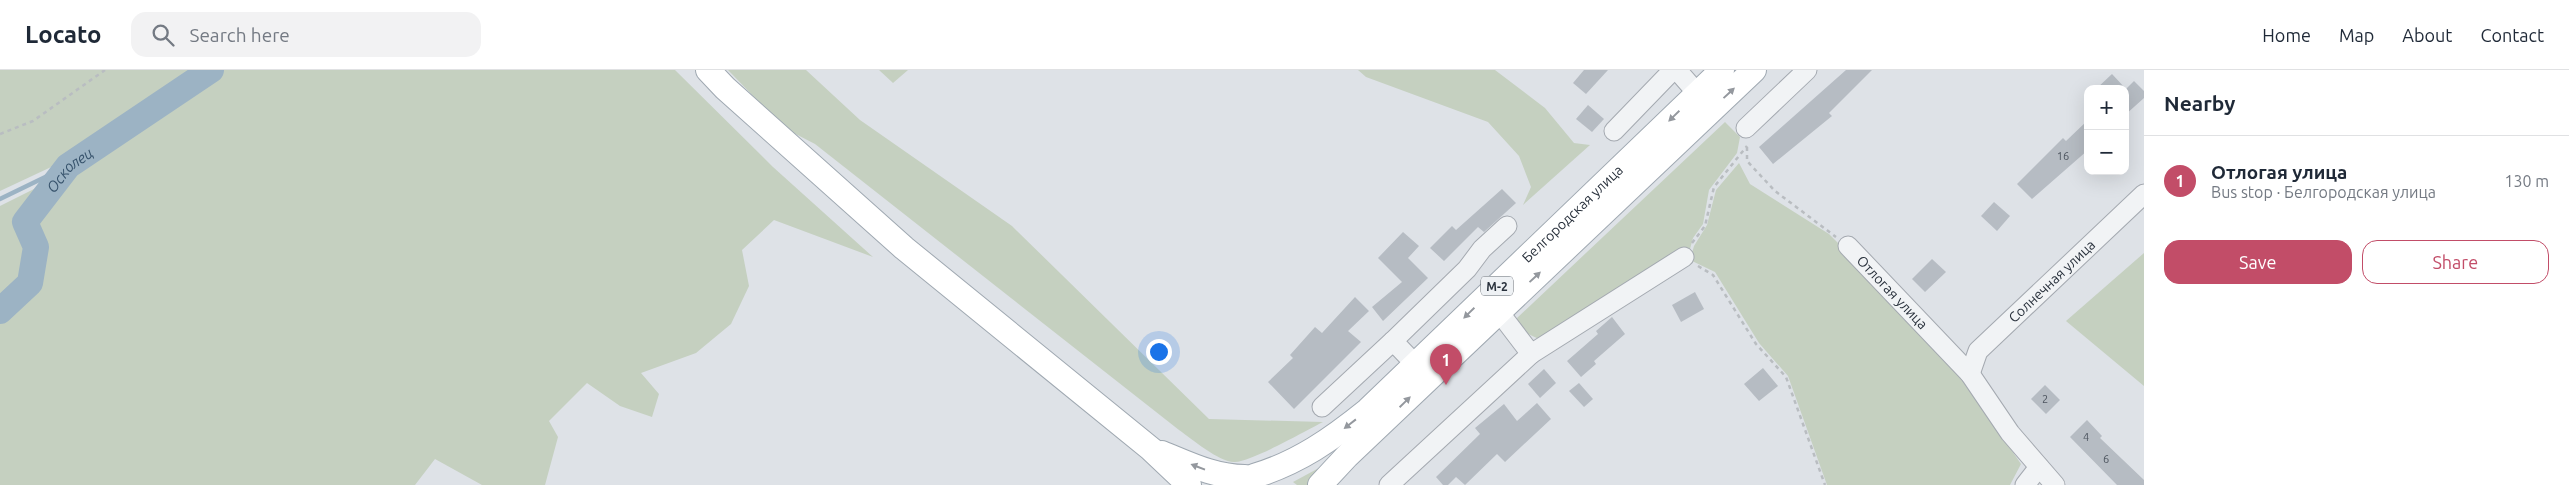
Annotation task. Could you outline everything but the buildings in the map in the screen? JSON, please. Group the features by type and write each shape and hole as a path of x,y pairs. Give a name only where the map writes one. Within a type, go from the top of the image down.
{"main road":[{"path":"708,70 725,88 904,248 1151,449 1189,485"},
{"name":"Белгородская улица","path":"1242,479 1280,468 1311,452 1368,410 1722,70"},
{"name":"Белгородская улица","path":"1320,485 1347,456 1754,70"},
{"path":"1151,449 1205,470 1242,479 1266,478 1278,485"}],"street":[{"path":"1614,131 1675,70 1698,93"},
{"path":"1746,137 1807,70"},
{"name":"Солнечная улица","path":"1970,374 1978,351 2144,194"},
{"path":"1322,407 1394,341 1467,269 1482,249 1507,226"},
{"name":"Отлогая улица","path":"1848,246 1970,374 2010,433 2055,485"},
{"path":"1389,485 1531,354 1684,257"},
{"path":"1499,312 1531,354"},
{"path":"1394,341 1416,365"},
{"path":"2025,485 2039,467"}],"path":[{"path":"0,134 33,121 105,70"},
{"path":"1746,137 1714,187 1705,226 1684,257 1713,275 1756,344 1786,377 1825,485"},
{"name":"Отлогая улица","path":"1746,137 1746,161 1775,191 1848,246"}],"green space":[{"path":"0,70 193,70 64,161 0,191"},
{"path":"222,70 675,70 773,167 873,257 774,220 742,250 749,286 731,324 696,353 641,373 659,394 652,417 620,406 587,383 549,421 558,437 545,485 482,485 435,459 415,485 0,485 0,321 36,288 46,255 37,221 70,173 91,162"},
{"path":"728,70 806,70 860,120 1012,226 1209,419 1323,422 1254,457 1235,462 1214,455 1179,430 815,144 784,128"},
{"path":"879,70 908,70 893,83"},
{"path":"1358,70 1495,70 1545,108 1574,143 1590,145 1523,205 1531,187 1519,156 1488,122 1366,77"},
{"path":"1725,122 1740,137 1737,153 1709,190 1703,224 1693,238 1687,260 1543,341 1520,330 1517,318"},
{"path":"1739,163 1750,184 1829,234 1878,283 1965,382 2021,464 2010,485 1827,485 1788,376 1759,343 1715,272 1690,260 1694,246 1707,225 1716,190"},
{"path":"48,182 15,221 28,249 22,279 0,301 0,206"},
{"path":"2144,253 2144,386 2066,321"},
{"path":"1330,462 1311,485 1297,485 1293,482"}],"waterway":[{"name":"Осколец","path":"0,311 30,283 36,247 25,222 68,166 211,70"},
{"path":"0,199 68,166"}],"place":[{"name":"Отлогая улица","path":"1446,385"}]}
